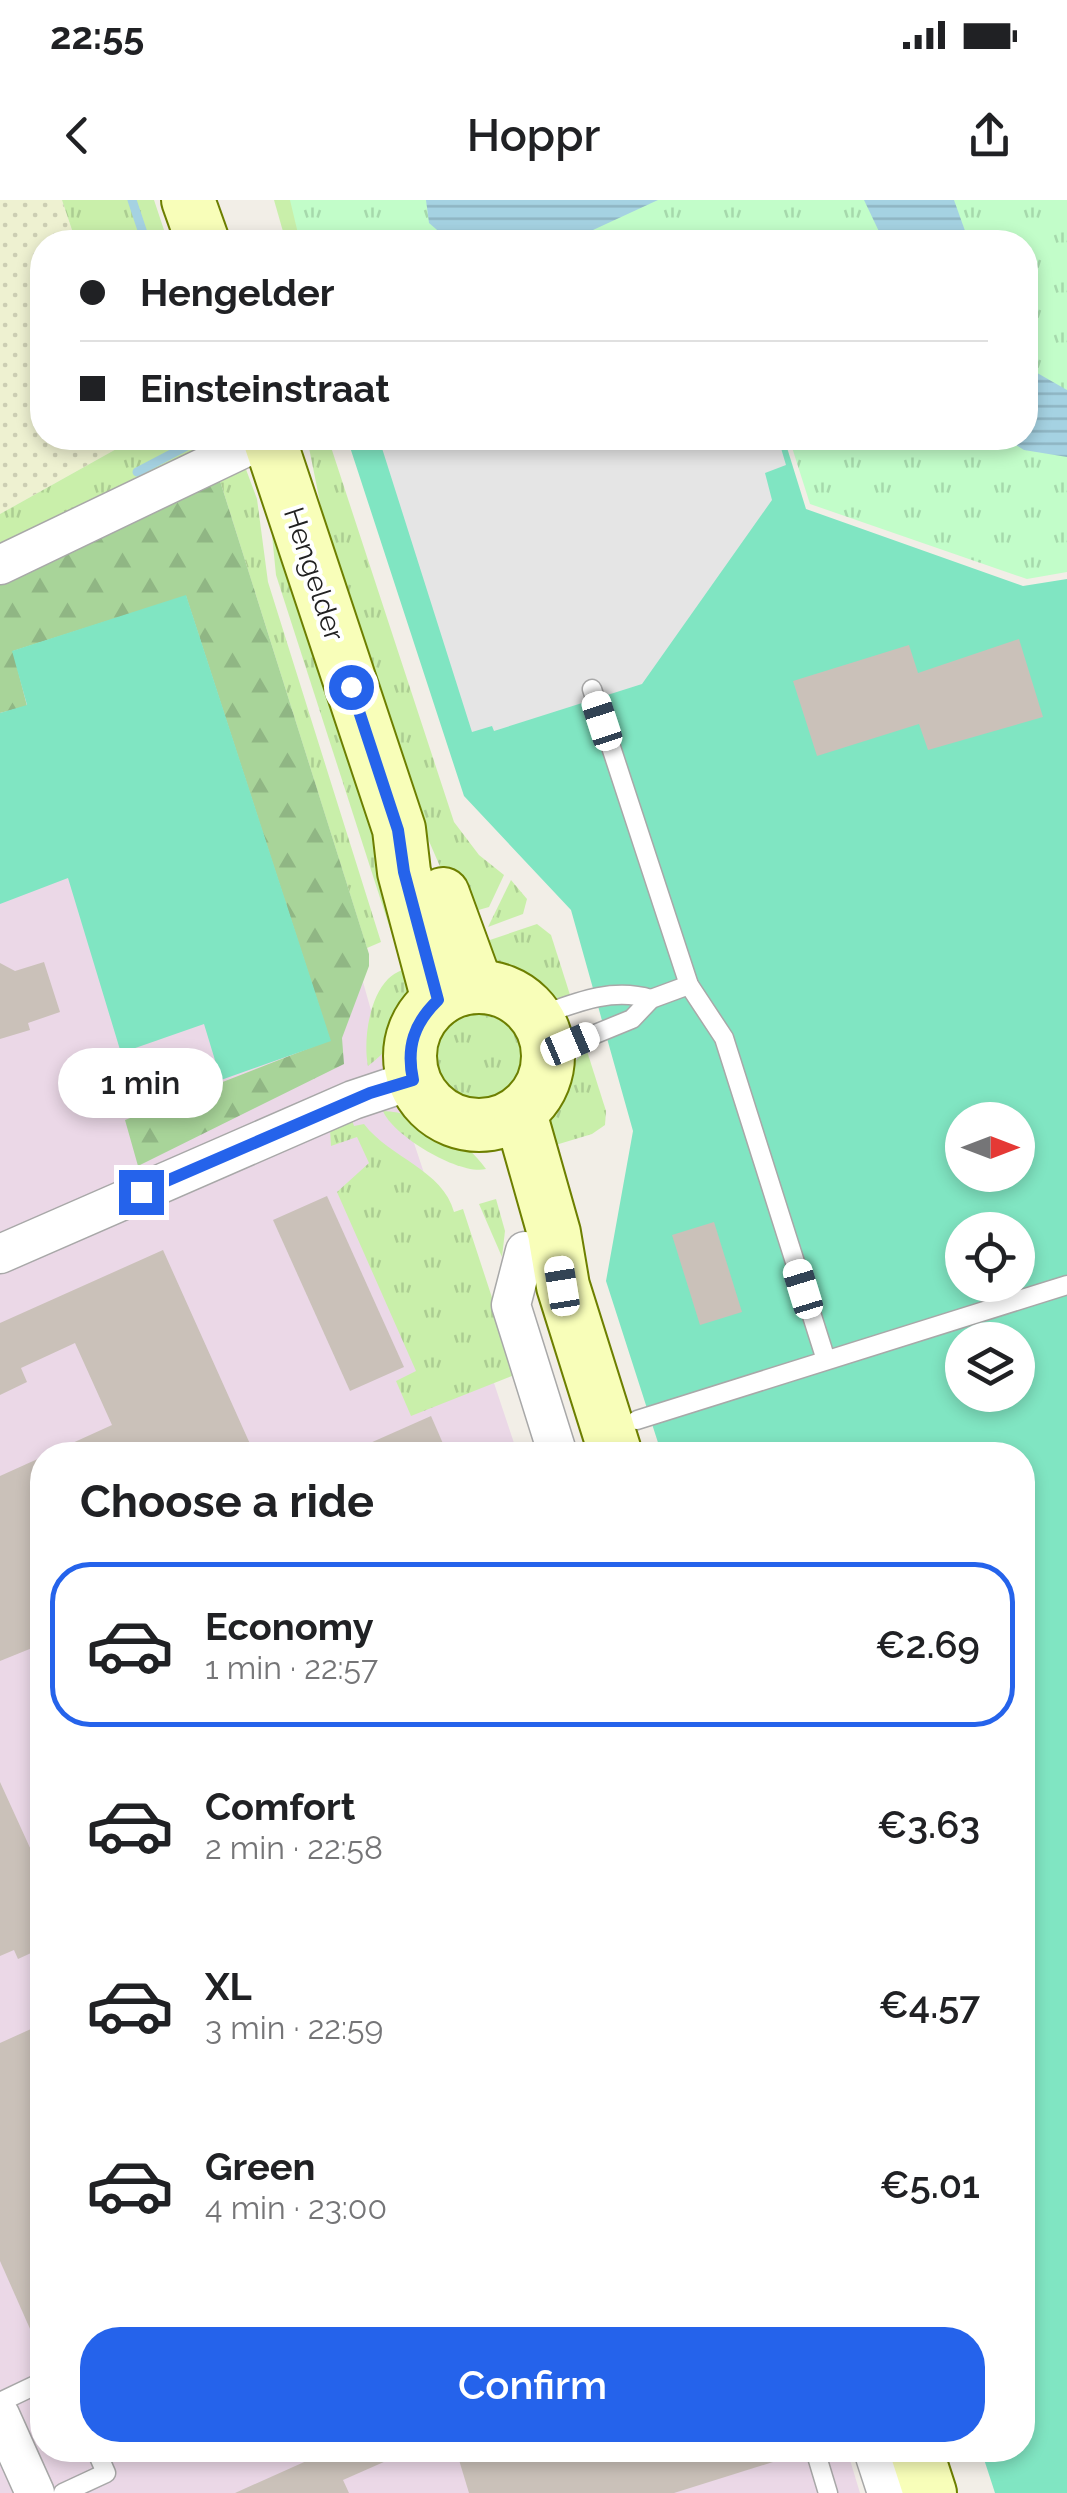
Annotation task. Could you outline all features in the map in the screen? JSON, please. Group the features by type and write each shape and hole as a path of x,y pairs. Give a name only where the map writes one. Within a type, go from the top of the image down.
{"main road":[{"path":"188,200 199,230"},
{"path":"220,200 229,230"},
{"name":"Hengelder","path":"271,450 398,830 404,872 458,993"},
{"name":"Hengelder","path":"292,450 412,827 439,882 458,993"},
{"path":"504,992 542,1035 542,1087 502,1119 448,1119 433,1109 413,1080 410,1062 416,1028 458,993 504,992"},
{"path":"502,1119 525,1250 547,1293 594,1442"},
{"path":"502,1119 554,1233 562,1286 627,1438"},
{"path":"937,2462 946,2493"}],"street":[{"name":"Hengelder","path":"0,565 242,450"},
{"path":"0,1254 353,1100 413,1080"},
{"path":"525,1250 511,1306 554,1442"},
{"path":"0,2415 35,2493"},
{"path":"882,2462 897,2483"}],"lane":[{"path":"592,689 689,986 724,1038 826,1360"},
{"path":"542,1035 632,1019 651,999 689,986"},
{"path":"542,1035 582,1000 627,992 651,999"},
{"path":"627,1438 826,1360 1067,1285"},
{"path":"0,2402 30,2388"},
{"path":"63,2493 106,2473 101,2462"},
{"path":"818,2462 828,2493"}],"shaded area":[{"path":"383,450 782,450 786,465 765,473 772,500 642,684 494,731 492,726 472,732"},
{"path":"233,522 378,1035 514,1442 30,1442 30,2462 851,2462 860,2493 0,2493 0,630"}],"green space":[{"path":"0,200 62,200 72,230 30,230 30,450 115,450 0,514"},
{"path":"62,200 154,200 164,230 72,230"},
{"path":"274,200 319,200 320,230 283,230"},
{"path":"290,200 1067,200 1067,572 1027,579 810,504 793,450 1038,450 1038,230 297,230"},
{"path":"115,450 212,450 0,561 0,514"},
{"path":"309,450 332,450 454,822 479,855 504,875 489,907 461,915 419,818 324,522"},
{"path":"351,450 788,450 806,509 1023,586 1067,579 1067,2493 995,2493 985,2462 1035,2462 1035,1442 658,1442 606,1281 633,1131 571,910 464,796"},
{"path":"244,464 257,499 268,582 381,942 367,948 216,468"},
{"path":"216,468 369,954 369,966 342,1038 344,1064 138,1166 125,1120 330,1040 186,596 13,651 27,706 0,713 0,575"},
{"path":"268,495 408,932 393,938 276,575"},
{"path":"186,595 331,1041 221,1080 204,1024 121,1053 68,878 0,904 0,713 27,705 12,651"},
{"path":"511,880 527,899 523,914 488,927"},
{"path":"537,924 551,935 571,998 557,999 529,991 491,966 472,946"},
{"path":"418,964 405,1021 389,1046 368,1066 367,1032 376,997 391,976"},
{"path":"478,1012 510,1025 523,1057 510,1089 478,1102 446,1089 433,1057 446,1025"},
{"path":"587,1051 606,1111 605,1125 592,1134 539,1150 552,1095 567,1071"},
{"path":"383,1111 412,1116 441,1129 466,1147 486,1169 460,1166 428,1152 400,1132"},
{"path":"352,1120 354,1126 364,1124 428,1175 439,1185 454,1212 463,1209 517,1374 411,1416 396,1381 416,1371 337,1192 369,1163 357,1137 331,1146 330,1130"},
{"path":"496,1199 505,1231 502,1257 479,1204"}],"water":[{"path":"426,200 658,200 593,230 437,230 429,223"},
{"path":"864,200 954,200 965,230 878,230"},
{"path":"1038,373 1067,390 1067,457 1024,450 1038,450"}],"building":[{"path":"1019,639 1043,717 928,750 919,724 817,756 793,681 909,645 918,673"},
{"path":"44,962 60,1012 28,1023 30,1030 0,1039 0,963 15,971"},
{"path":"327,1196 404,1367 350,1391 273,1220"},
{"path":"714,1222 742,1312 700,1325 672,1235"},
{"path":"163,1250 249,1442 75,1442 112,1425 75,1343 21,1368 27,1382 0,1395 0,1323"},
{"path":"431,1416 442,1442 372,1442"},
{"path":"30,1462 30,1649 0,1661 0,1476"},
{"path":"0,1782 30,1848 30,1954 18,1959 14,1950 0,1956"},
{"path":"30,2029 30,2329 0,2261 0,2043"},
{"path":"304,2462 384,2462 343,2480 349,2493 235,2493"},
{"path":"460,2462 773,2462 674,2493 469,2493"}],"waterway":[{"path":"132,200 142,230"},
{"path":"137,472 179,450"}],"route":[{"path":"141,1192 370,1093 413,1080 410,1044 425,1012 438,1000 404,872 398,830 351,687"}]}
